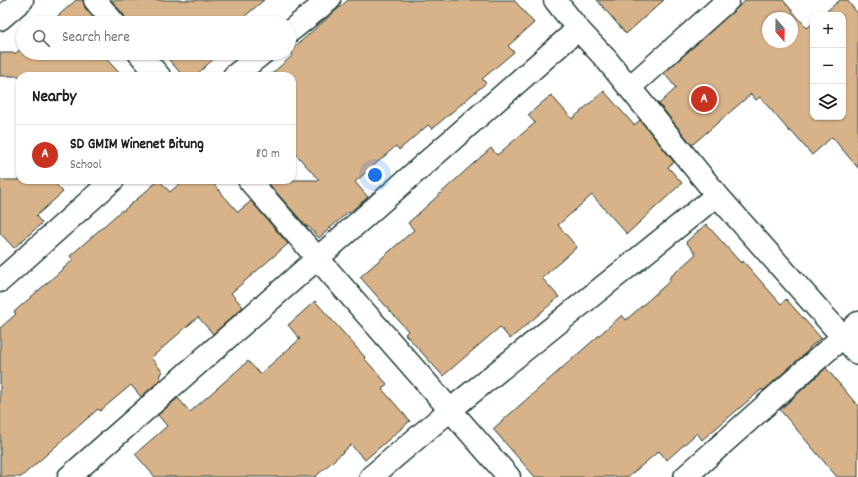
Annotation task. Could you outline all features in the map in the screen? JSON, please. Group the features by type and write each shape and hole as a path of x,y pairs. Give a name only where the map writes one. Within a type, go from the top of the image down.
{"street":[{"path":"0,19 22,0"},
{"path":"95,0 108,16"},
{"path":"296,26 329,0"},
{"path":"555,0 578,29 606,58 717,195 850,329 858,354"},
{"path":"630,88 728,0"},
{"path":"69,477 578,29"},
{"path":"145,60 156,72"},
{"path":"239,72 254,60"},
{"path":"0,281 109,184"},
{"path":"253,184 509,477"},
{"path":"371,477 450,410 717,195"},
{"path":"685,477 850,329"}],"building":[{"path":"76,0 83,0 85,8 92,16 58,16"},
{"path":"111,0 264,0 245,16 124,15"},
{"path":"348,0 514,0 534,23 508,46 514,52 482,79 486,83 432,129 428,125 399,150 396,146 355,182 368,197 349,213 348,212 319,238 308,226 307,227 269,184 296,184 296,180 319,180 296,154 296,72 274,72 287,60 296,60 296,46"},
{"path":"597,0 664,0 626,34"},
{"path":"746,0 783,0 793,12 762,12 762,48 798,48 798,18 807,28 810,26 810,120 846,120 846,12 826,12 840,0 847,0 858,14 858,168 832,137 812,155 760,97 756,100 751,94 692,145 659,104 676,88 664,73"},
{"path":"0,53 16,53 16,60 107,60 118,72 16,72 16,76 0,76"},
{"path":"169,60 212,60 199,72 180,72"},
{"path":"604,91 634,125 640,120 674,162 668,167 682,183 627,234 592,195 558,225 577,247 542,278 559,297 510,339 500,327 443,376 405,334 408,331 360,277 414,230 408,223 491,148 497,155 535,123 528,115 551,95 572,119"},
{"path":"0,180 16,180 16,184 56,184 63,192 36,216 42,223 14,248 0,233"},
{"path":"154,184 163,184 170,192 179,184 214,184 238,212 251,201 288,244 231,293 243,307 213,334 198,317 151,358 163,372 159,376 161,379 141,397 131,385 100,411 98,409 21,477 0,477 0,328 16,314 14,312 73,260 70,256 122,210 123,211"},
{"path":"706,224 741,263 743,261 781,304 786,299 821,338 763,391 762,389 702,440 697,433 667,460 659,451 628,477 535,477 493,429 622,315 626,320 671,280 669,278 696,254 686,242"},
{"path":"315,301 387,384 382,389 410,421 365,460 351,445 315,477 155,477 135,454 167,426 158,415 178,398 190,412 248,361 260,374 300,339 288,325"},
{"path":"826,368 858,406 858,477 837,477 780,410"}],"place":[{"name":"SD GMIM Winenet Bitung","path":"704,99"}]}
